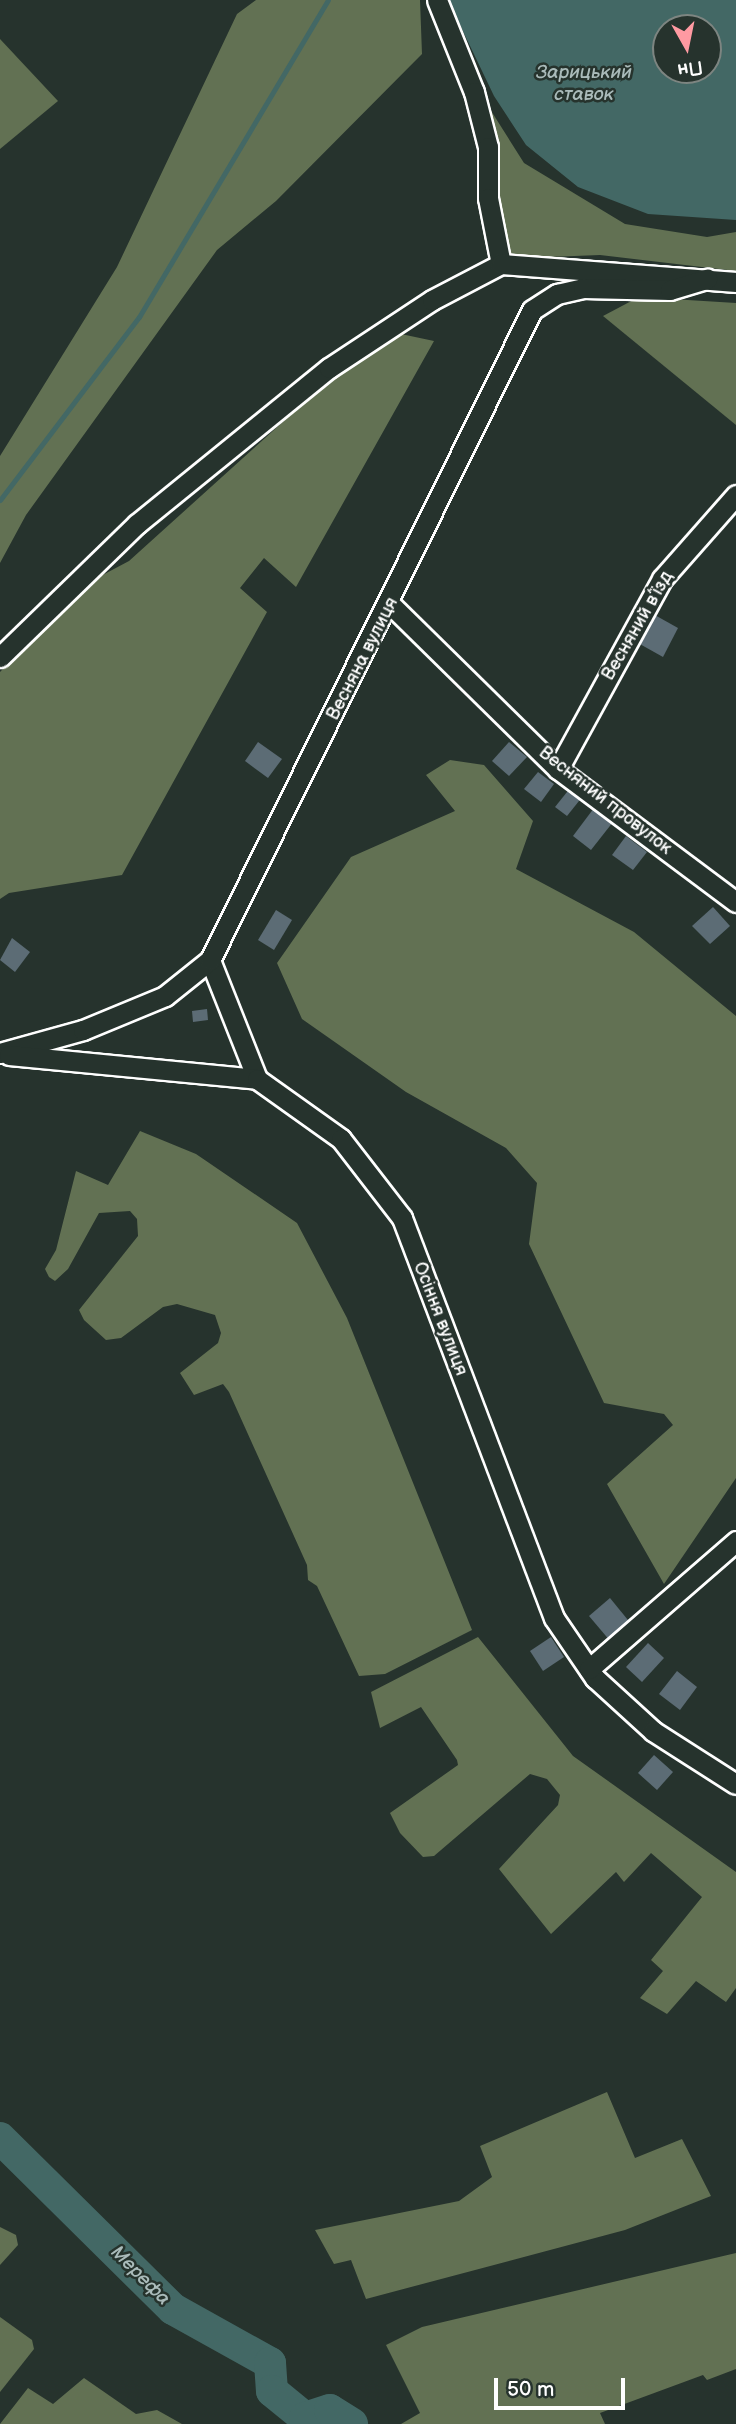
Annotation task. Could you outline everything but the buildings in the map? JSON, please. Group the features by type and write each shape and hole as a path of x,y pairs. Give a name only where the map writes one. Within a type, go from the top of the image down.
{"street":[{"path":"437,0 474,92 485,136 488,198 501,264"},
{"path":"0,657 137,524 329,368 432,299 501,264 736,282"},
{"name":"Весняна вулиця","path":"0,1054 83,1030 166,996 210,960 391,605 532,310 557,294 583,288 670,290 708,279"},
{"name":"Весняний в’їзд","path":"558,769 662,579 736,495"},
{"name":"Весняний провулок","path":"391,605 558,769 736,902"},
{"path":"210,960 257,1079"},
{"name":"Осіння вулиця","path":"0,1054 257,1079 341,1139 401,1218 554,1618 589,1670 653,1731 736,1784"},
{"path":"589,1670 736,1541"}],"green space":[{"path":"256,0 420,0 422,54 276,201 217,250 26,515 0,563 0,456 117,267 237,14"},
{"path":"0,39 58,101 0,149"},
{"path":"488,106 524,163 625,224 707,237 736,232 736,271 600,255 523,258 510,253 494,186"},
{"path":"639,297 736,303 736,425 603,316"},
{"path":"401,334 434,341 296,587 264,558 240,588 267,612 122,875 9,893 0,899 0,672 80,587 129,561 326,383"},
{"path":"450,760 484,765 533,821 516,869 634,932 736,1016 736,1478 664,1584 607,1484 673,1425 664,1414 604,1403 529,1244 537,1183 506,1148 406,1092 302,1019 277,963 351,857 455,811 426,775"},
{"path":"140,1131 196,1154 297,1223 347,1318 472,1630 385,1674 359,1676 317,1586 308,1580 307,1565 229,1392 223,1384 194,1395 180,1373 218,1343 221,1333 215,1315 177,1304 163,1307 121,1338 106,1340 84,1320 79,1310 138,1236 137,1219 130,1211 99,1213 68,1269 55,1281 49,1277 45,1269 56,1250 76,1171 108,1185"},
{"path":"478,1637 573,1756 736,1872 736,1988 726,2002 696,1981 667,2014 640,1998 663,1971 651,1960 702,1897 651,1853 624,1882 616,1872 551,1934 499,1869 558,1805 560,1795 547,1779 530,1774 434,1856 423,1857 400,1833 390,1813 458,1765 457,1760 421,1707 380,1728 371,1692"},
{"path":"607,2092 635,2158 682,2139 711,2196 625,2230 366,2299 351,2260 334,2264 315,2230 459,2201 492,2177 480,2146"},
{"path":"0,2227 16,2235 18,2245 0,2265"},
{"path":"736,2253 736,2369 707,2380 703,2375 600,2413 605,2424 401,2424 420,2413 386,2345 422,2327"},
{"path":"0,2317 32,2340 34,2349 0,2392"},
{"path":"84,2378 136,2414 157,2410 182,2424 0,2424 28,2388 53,2404"}],"water":[{"name":"Зарицький ставок","path":"448,0 736,0 736,220 648,214 578,187 526,145 494,96"}],"waterway":[{"path":"0,500 139,317 328,0"},
{"name":"Мерефа","path":"0,2138 173,2309 270,2363 272,2391 305,2418 330,2410 352,2424"}]}
